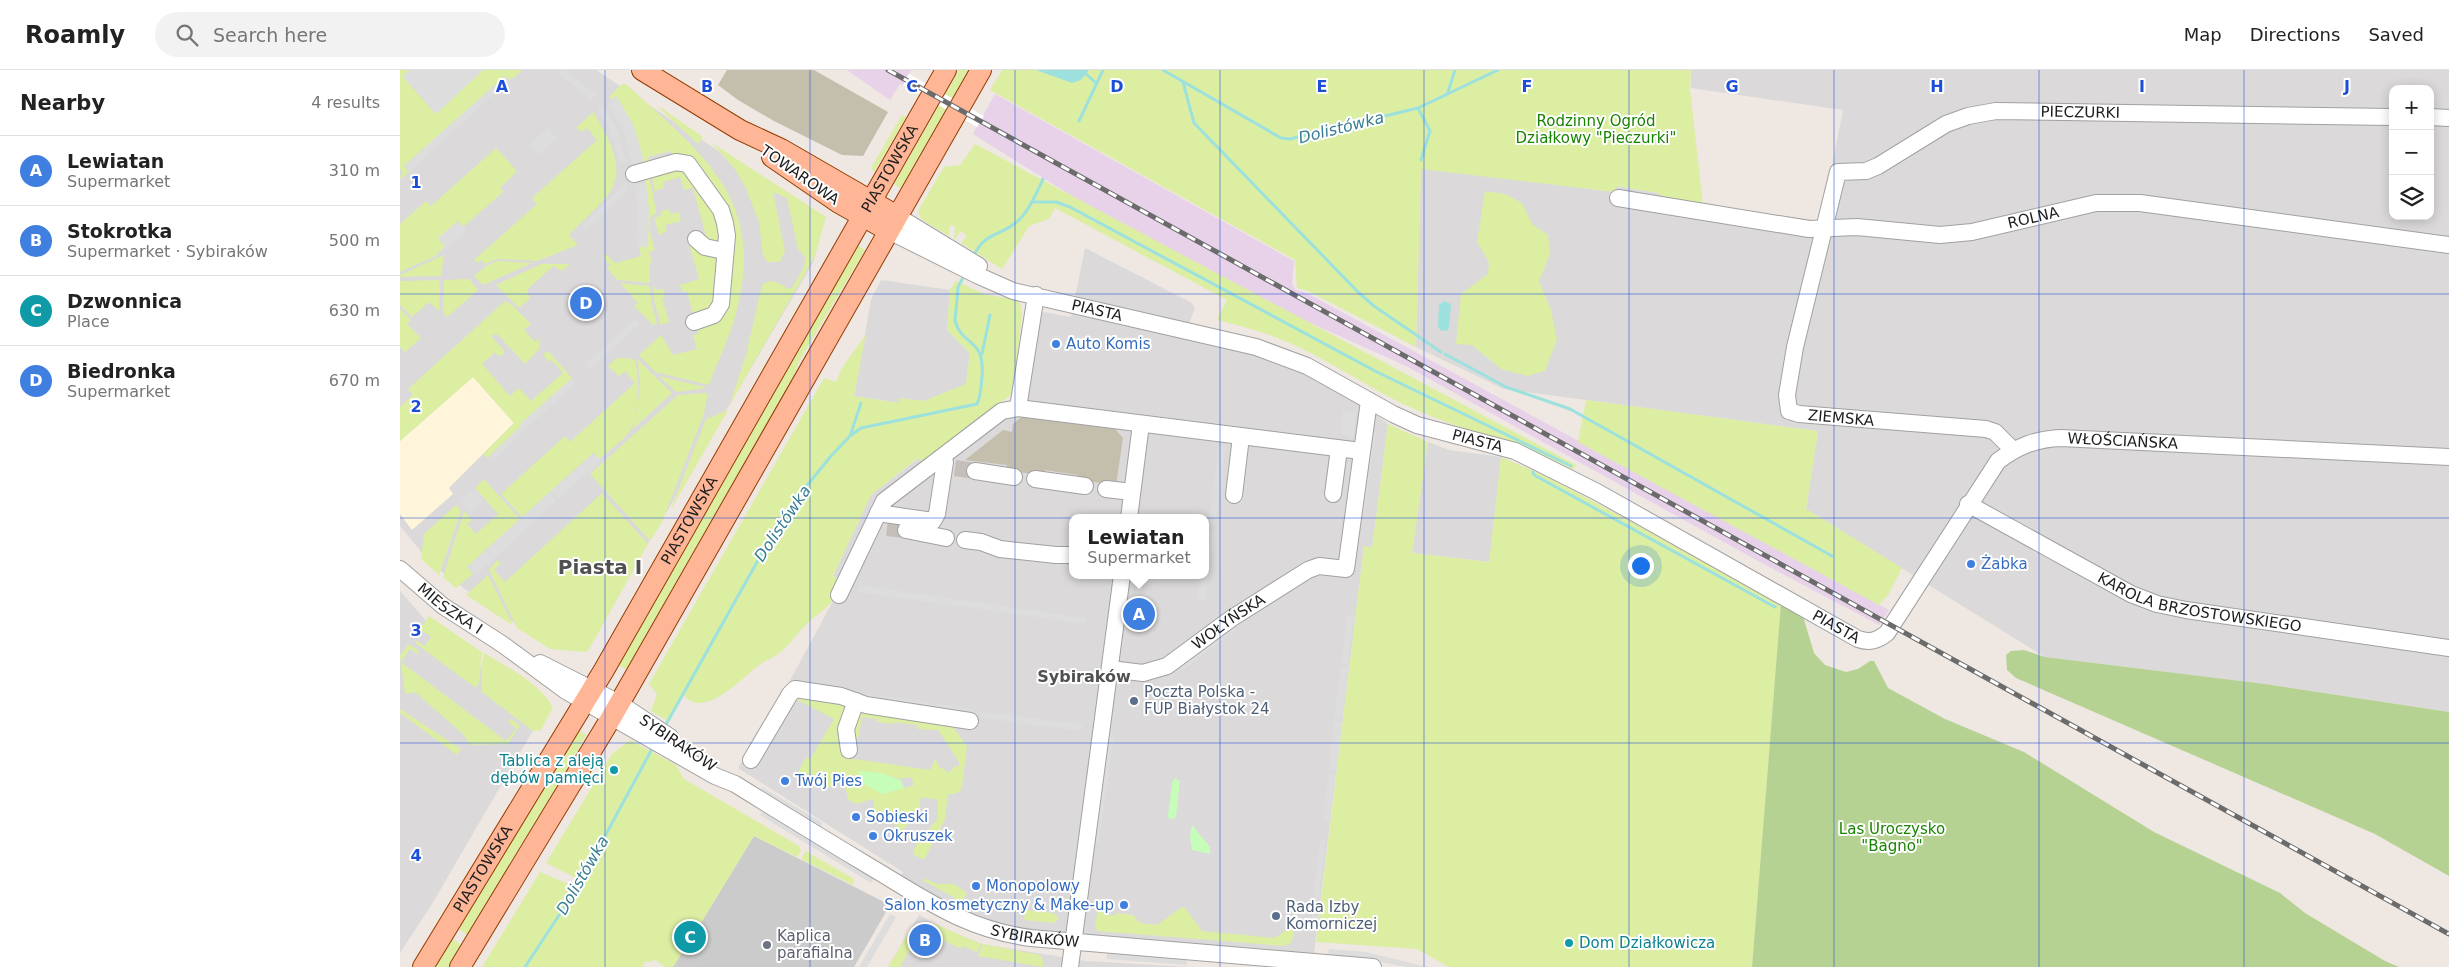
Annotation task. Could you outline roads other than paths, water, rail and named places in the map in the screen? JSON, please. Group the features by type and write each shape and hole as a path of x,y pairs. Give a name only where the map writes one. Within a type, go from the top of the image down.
{"main road":[{"name":"TOWAROWA","path":"642,70 893,224"},
{"name":"PIASTOWSKA","path":"423,967 588,696 946,70"},
{"name":"PIASTOWSKA","path":"460,967 615,711 981,70"}],"street":[{"name":"PIECZURKI","path":"1826,228 1838,172 1866,171 1878,166 1946,124 1979,114 1996,112 2389,117"},
{"path":"2434,117 2449,118"},
{"path":"634,174 676,162 688,164 721,210 727,236 719,310 709,318 694,322"},
{"name":"ROLNA","path":"1618,198 1809,229 1857,227 1954,234 1972,232 2074,206 2118,202 2140,203 2449,245"},
{"name":"PIASTA","path":"893,224 981,272 1025,288 1035,295 1078,308 1256,347 1306,366 1403,420 1429,430 1497,446 1535,460 1607,498 1858,639 1867,642 1878,640 1892,626"},
{"name":"ZIEMSKA","path":"1826,228 1811,277 1794,347 1786,395 1789,411 1798,414 1986,429 1995,432 2013,450"},
{"path":"696,239 705,247 724,251"},
{"path":"1018,408 1035,295"},
{"path":"839,595 879,522 884,501 893,493 948,462 1002,411 1018,408 1141,424 1241,442 1361,451 1369,401"},
{"path":"1129,514 1141,424"},
{"name":"WŁOŚCIAŃSKA","path":"1892,626 1968,504 1998,461 2013,450 2031,442 2061,438 2449,457"},
{"path":"1241,442 1267,451"},
{"path":"1234,495 1241,442"},
{"path":"1331,487 1339,449"},
{"name":"WOŁYŃSKA","path":"1110,669 1143,673 1161,668 1232,618 1308,570 1319,566 1346,569 1361,451"},
{"path":"879,522 933,521 937,514 948,462"},
{"path":"975,472 1014,476"},
{"path":"1034,479 1085,486"},
{"path":"1106,489 1132,492"},
{"name":"KAROLA BRZOSTOWSKIEGO","path":"1968,504 2131,594 2157,604 2186,610 2449,648"},
{"path":"906,530 946,538"},
{"path":"965,540 981,542 1000,549 1069,555"},
{"name":"MIESZKA I","path":"400,569 443,606 588,696"},
{"path":"1070,967 1075,942 1121,579"},
{"path":"751,760 790,694 795,689 970,721"},
{"name":"SYBIRAKÓW","path":"588,696 670,744 716,776 735,784 917,896 966,922 1019,936 1225,961 1366,967"},
{"path":"849,750 846,729 856,701"}],"water":[{"path":"1036,70 1089,70 1081,80 1072,83"},
{"path":"1444,301 1451,304 1447,331 1440,330 1438,326 1439,305"}],"waterway":[{"name":"Dolistówka","path":"1079,121 1103,70"},
{"name":"Dolistówka","path":"1163,70 1281,138 1290,139 1418,108 1498,70"},
{"path":"1447,95 1455,70"},
{"path":"1086,74 1096,83"},
{"path":"1183,82 1194,123 1358,292 1374,306 1441,352"},
{"path":"1418,108 1430,131 1421,160"},
{"name":"Dolistówka","path":"973,257 986,239 1019,220 1031,203 1043,179"},
{"path":"1031,202 1056,202 1070,207 1377,372 1571,466"},
{"name":"Dolistówka","path":"664,728 784,514 831,456 850,436 861,428 977,404 982,377 980,355 977,348 963,335 955,321 958,287 965,274"},
{"path":"982,354 990,315"},
{"path":"1445,354 1506,387 1570,409 1832,556"},
{"path":"850,436 861,403"},
{"path":"1533,472 1534,475 1775,607"},
{"name":"Dolistówka","path":"525,967 577,888 653,747"}],"tunnel":[{"path":"955,468 975,471"},
{"path":"887,528 906,530"}],"railway":[{"path":"888,70 2449,934"}],"place":[{"name":"Biedronka","path":"586,303"},
{"name":"Auto Komis","path":"1056,344"},
{"name":"Żabka","path":"1971,564"},
{"name":"Lewiatan","path":"1139,614"},
{"name":"Poczta Polska - FUP Białystok 24","path":"1134,701"},
{"name":"Tablica z aleją dębów pamięci","path":"614,770"},
{"name":"Twój Pies","path":"785,781"},
{"name":"Sobieski","path":"856,817"},
{"name":"Okruszek","path":"873,836"},
{"name":"Monopolowy","path":"976,886"},
{"name":"Salon kosmetyczny & Make-up","path":"1124,905"},
{"name":"Rada Izby Komorniczej","path":"1276,916"},
{"name":"Dzwonnica","path":"690,937"},
{"name":"Stokrotka","path":"925,940"},
{"name":"Dom Działkowicza","path":"1569,943"},
{"name":"Kaplica parafialna","path":"767,945"}],"district":[{"name":"Piasta I","path":"600,567"},
{"name":"Sybiraków","path":"1084,676"}],"park label":[{"name":"Rodzinny Ogród Działkowy \"Pieczurki\"","path":"1596,130"},
{"name":"Las Uroczysko \"Bagno\"","path":"1892,838"}]}
